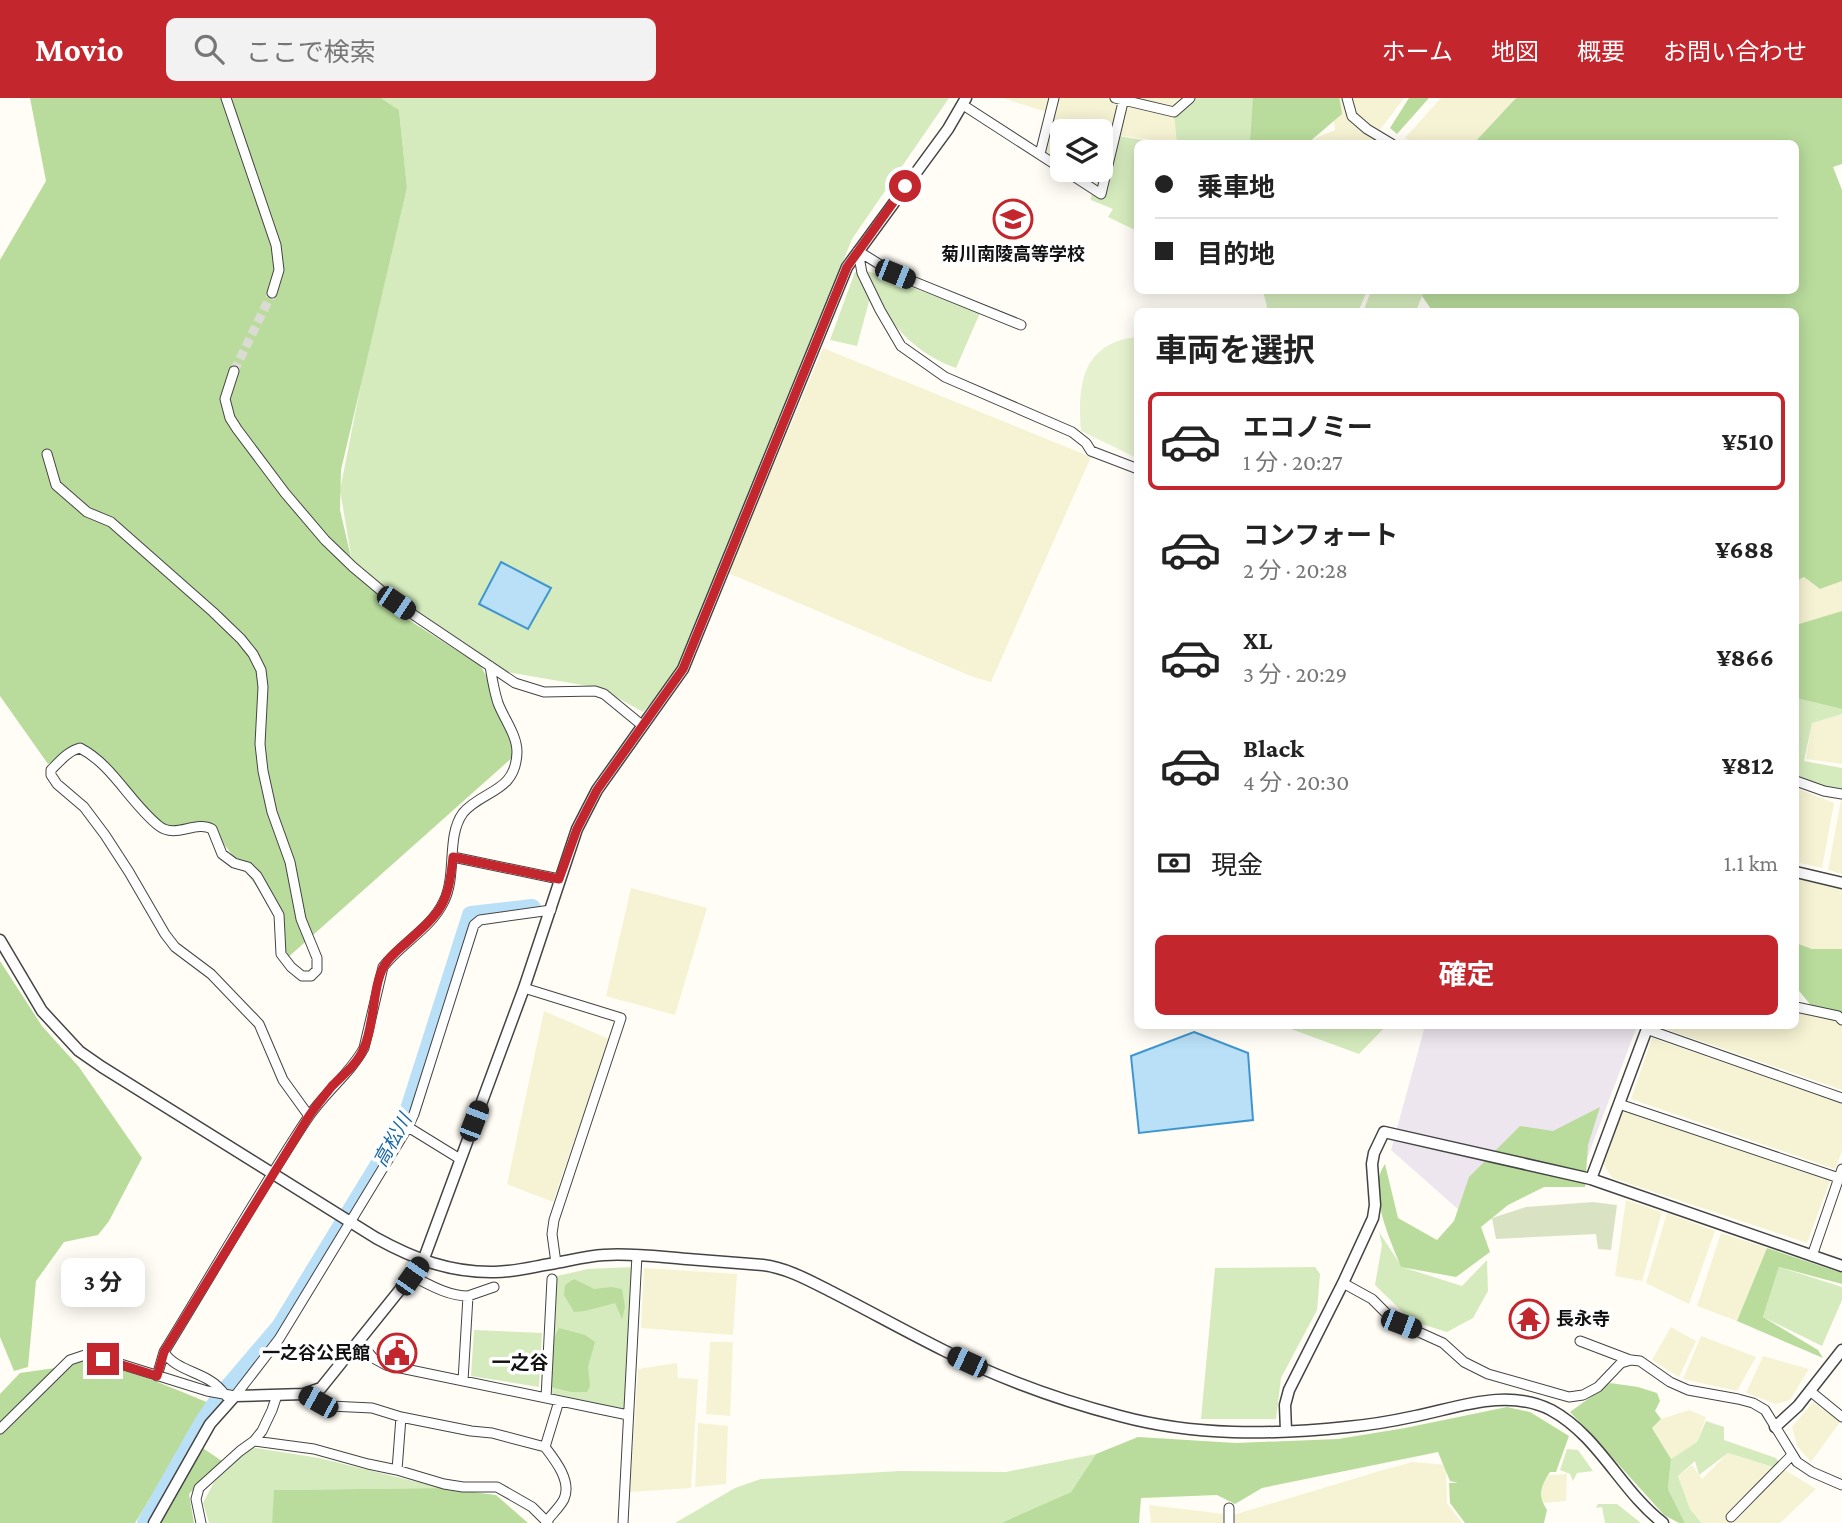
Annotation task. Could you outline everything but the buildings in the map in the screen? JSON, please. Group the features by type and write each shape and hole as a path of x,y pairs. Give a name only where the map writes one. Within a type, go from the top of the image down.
{"street":[{"path":"226,98 276,244 279,270 272,293"},
{"path":"1040,154 1054,98"},
{"path":"1113,137 1121,99 1174,112 1190,98"},
{"path":"1347,98 1352,116 1385,140"},
{"path":"0,1429 69,1360 76,1357 95,1356 230,1396 304,1394 321,1388 360,1342 423,1261 524,988 577,829 597,790 683,669 847,267 948,129 964,101 1050,161"},
{"path":"1083,182 1101,194 1104,182"},
{"path":"858,251 895,274 1021,325"},
{"path":"858,251 862,273 901,346 945,377 1072,432 1091,450 1134,467"},
{"path":"234,371 225,399 230,418 285,492 325,540 353,566 396,603 515,683 544,692 595,691 604,694 643,726"},
{"path":"47,454 56,485 87,512 111,522 213,612 241,639 261,670 264,687 260,744 262,771 272,812 290,862 301,919 317,958 317,970 311,976 302,976 281,954 279,915 257,876 248,867 234,863 222,854 212,829 205,825 173,832 161,828 101,762 80,748 72,750 51,770 51,775 57,784 84,807 105,835 164,934 175,947 211,974 259,1024 284,1080 309,1116"},
{"path":"157,1376 164,1352 272,1173 309,1116 358,1060 364,1048 383,967 390,957 440,911 450,883 455,831 459,819 467,809 501,788 511,776 517,753 516,742 498,703 490,667"},
{"path":"1799,782 1842,794"},
{"path":"453,857 559,879"},
{"path":"1799,873 1842,883"},
{"path":"154,1523 210,1424 230,1396 279,1339 346,1220 408,1127 474,925 480,920 551,910"},
{"path":"0,940 43,1011 79,1051 346,1220 423,1261 445,1267 498,1272 604,1255 637,1255 769,1266 811,1282 944,1351 1022,1386 1121,1416 1199,1431 1252,1433 1378,1424 1476,1402 1500,1399 1527,1402 1548,1409 1581,1432 1662,1523"},
{"path":"524,988 621,1018 554,1220 552,1234 556,1263"},
{"path":"1799,1008 1838,1016 1842,1020"},
{"path":"1591,1179 1646,1029"},
{"path":"1652,1029 1842,1098"},
{"path":"1619,1104 1840,1174 1812,1256"},
{"path":"408,1127 460,1159"},
{"path":"1286,1431 1285,1405 1289,1390 1373,1218 1375,1205 1372,1164 1384,1132 1591,1179 1842,1266"},
{"path":"623,1523 637,1255"},
{"path":"412,1276 458,1296 468,1296 494,1287"},
{"path":"546,1398 552,1279"},
{"path":"1343,1283 1372,1299 1401,1324 1443,1343 1464,1362 1488,1374 1569,1397 1583,1395 1598,1387 1621,1363 1631,1360"},
{"path":"463,1381 468,1296"},
{"path":"360,1342 373,1358 386,1365 628,1415"},
{"path":"1580,1342 1640,1361 1670,1382 1688,1390 1753,1403 1765,1410 1797,1462 1842,1485"},
{"path":"1775,1427 1798,1406 1842,1350"},
{"path":"164,1352 169,1359 207,1379 230,1396"},
{"path":"1810,1391 1842,1417"},
{"path":"254,1441 314,1449 444,1484 497,1487 532,1507 547,1522 565,1498 566,1484 558,1464 545,1447 492,1433 401,1417 372,1408 330,1406 304,1394"},
{"path":"201,1523 196,1499 199,1488 254,1441 262,1431 277,1395"},
{"path":"545,1447 559,1401"},
{"path":"397,1470 401,1417"},
{"path":"1731,1517 1792,1455"},
{"path":"1229,1508 1229,1523"}],"shaded area":[{"path":"1002,98 1186,98 1176,140 1116,135 1113,144 1113,119 1050,119 1050,160 1043,156 1050,113"},
{"path":"1331,98 1404,98 1380,130 1391,140 1311,140 1335,130"},
{"path":"1441,98 1516,98 1477,140 1405,138"},
{"path":"1085,182 1101,182 1098,190"},
{"path":"823,348 1091,457 991,682 973,677 728,573"},
{"path":"1804,577 1820,589 1842,581 1842,611 1799,626 1799,579"},
{"path":"1842,714 1842,764 1806,759 1812,722"},
{"path":"1799,789 1834,803 1822,868 1799,863"},
{"path":"1842,801 1842,874 1828,870"},
{"path":"1799,879 1842,889 1842,949 1812,949 1799,944"},
{"path":"631,888 707,908 675,1015 606,996"},
{"path":"1799,1010 1835,1018 1842,1025 1842,1090 1666,1029 1799,1029"},
{"path":"544,1011 609,1039 553,1202 507,1184"},
{"path":"1424,1029 1636,1029 1583,1169 1468,1218 1391,1150"},
{"path":"1652,1038 1842,1103 1842,1151 1835,1169 1631,1099"},
{"path":"1624,1111 1830,1181 1807,1243 1612,1178 1602,1161"},
{"path":"1626,1200 1662,1212 1642,1281 1615,1276"},
{"path":"1667,1213 1715,1231 1689,1304 1646,1283"},
{"path":"1721,1233 1767,1248 1737,1321 1697,1306"},
{"path":"644,1268 737,1274 733,1335 641,1328"},
{"path":"1671,1327 1696,1341 1679,1377 1652,1360"},
{"path":"1701,1336 1756,1357 1737,1391 1683,1379"},
{"path":"710,1342 733,1342 730,1416 706,1414"},
{"path":"1763,1356 1809,1369 1790,1400 1776,1404 1746,1393"},
{"path":"677,1363 678,1378 698,1379 691,1488 630,1492 638,1369"},
{"path":"1813,1402 1840,1422 1811,1462 1797,1446 1792,1427"},
{"path":"1689,1410 1706,1417 1697,1442 1671,1459 1652,1428 1661,1419"},
{"path":"698,1423 728,1426 726,1484 695,1487"},
{"path":"1728,1453 1773,1467 1726,1517 1729,1521 1782,1468 1816,1489 1780,1523 1703,1523 1690,1509 1678,1476 1692,1465 1702,1479"},
{"path":"1413,1462 1446,1465 1447,1503 1462,1523 1151,1523 1149,1505 1233,1515"},
{"path":"1567,1474 1566,1501 1542,1503 1541,1486 1549,1475"}],"green space":[{"path":"30,98 381,98 399,110 407,188 341,470 340,510 353,566 387,606 481,666 497,698 514,756 285,960 279,915 212,829 173,832 153,818 80,749 48,764 0,696 0,260 46,181"},
{"path":"381,98 949,98 852,239 678,673 643,712 600,688 507,672 353,567 340,490 364,369 407,188 399,110"},
{"path":"1187,98 1340,98 1342,114 1303,140 1177,140 1174,112"},
{"path":"1253,98 1339,98 1342,114 1312,140 1250,140"},
{"path":"1409,98 1429,98 1397,134 1390,128"},
{"path":"1516,98 1842,98 1842,164 1833,167 1842,190 1842,581 1820,589 1804,577 1799,580 1799,308 1430,308 1422,296 1799,294 1799,140 1477,140"},
{"path":"1118,136 1144,140 1134,140 1134,230 1108,217 1113,209 1091,200 1092,190 1101,192 1104,182 1113,182 1113,152"},
{"path":"865,270 980,313 956,368 917,347 898,329 871,294 857,346 830,340 855,272 862,273"},
{"path":"1264,294 1366,294 1360,308 1267,308"},
{"path":"1370,294 1423,294 1417,308 1365,308"},
{"path":"1134,338 1134,457 1081,431 1080,398 1087,369 1094,357 1104,348"},
{"path":"1842,611 1842,709 1799,698 1799,624"},
{"path":"1799,698 1842,709 1842,714 1812,723 1804,761 1842,768 1842,792 1799,778"},
{"path":"1799,944 1812,949 1842,949 1842,1017 1813,1008 1799,991"},
{"path":"0,961 42,1026 79,1067 142,1158 109,1221 98,1235 64,1242 36,1281 28,1367 14,1371 0,1337"},
{"path":"1291,1029 1383,1029 1359,1054"},
{"path":"1600,1107 1588,1145 1585,1187 1544,1187 1508,1205 1481,1227 1490,1252 1456,1277 1401,1267 1379,1201 1378,1187 1385,1164 1398,1218 1437,1240 1454,1221 1469,1177 1520,1126 1553,1131"},
{"path":"1593,1202 1617,1205 1611,1250 1598,1249 1596,1234 1496,1239 1492,1218 1526,1207"},
{"path":"1379,1232 1402,1267 1462,1286 1487,1260 1488,1291 1473,1318 1447,1332 1412,1321 1375,1285 1382,1245"},
{"path":"1767,1248 1842,1273 1842,1284 1779,1267 1763,1317 1818,1350 1823,1358 1737,1321"},
{"path":"633,1267 624,1409 549,1393 557,1276 588,1269"},
{"path":"1315,1267 1320,1274 1317,1310 1281,1378 1276,1419 1201,1419 1215,1268"},
{"path":"1779,1267 1842,1287 1842,1300 1822,1346 1763,1317"},
{"path":"574,1279 594,1289 622,1289 625,1307 622,1319 615,1303 574,1312 564,1295 565,1285"},
{"path":"559,1328 585,1335 595,1342 588,1367 590,1386 587,1392 571,1392 551,1387 553,1340"},
{"path":"474,1330 542,1333 539,1387 471,1376"},
{"path":"81,1360 130,1372 209,1403 135,1523 0,1523 0,1394 20,1373 62,1367"},
{"path":"1610,1383 1657,1393 1660,1401 1655,1411 1661,1419 1652,1428 1671,1459 1668,1489 1685,1523 1679,1523 1664,1515 1570,1412"},
{"path":"1507,1407 1530,1412 1569,1436 1556,1472 1550,1472 1542,1486 1542,1500 1547,1510 1544,1523 1465,1523 1450,1503 1449,1483 1458,1483 1450,1481 1438,1452 1262,1488 1235,1504 1217,1495 1141,1498 1139,1523 1001,1523 1071,1492 1096,1454 1138,1437 1236,1443 1338,1439"},
{"path":"1706,1421 1724,1427 1724,1440 1776,1458 1779,1462 1773,1467 1728,1453 1699,1475 1695,1461 1678,1476 1690,1509 1702,1523 1685,1523 1668,1489 1671,1459 1697,1442"},
{"path":"201,1447 222,1461 189,1494 194,1523 156,1523"},
{"path":"250,1447 319,1458 442,1488 275,1490 272,1523 209,1523 203,1503 214,1482"},
{"path":"1567,1449 1578,1450 1593,1471 1577,1473 1573,1481 1570,1474 1560,1470"},
{"path":"1096,1454 1071,1492 1001,1523 675,1523 735,1488 761,1479 900,1471 1006,1472"},
{"path":"442,1488 496,1495 528,1523 272,1523 274,1490"},
{"path":"1598,1504 1617,1504 1641,1523 1605,1523 1602,1507 1596,1508"}],"water":[{"path":"501,562 551,588 528,629 479,604"},
{"path":"1194,1032 1248,1053 1253,1120 1139,1133 1131,1056"}],"waterway":[{"name":"高松川","path":"227,1389 280,1327 405,1122 471,915 532,908"},
{"name":"高松川","path":"158,1502 217,1402"},
{"name":"高松川","path":"146,1523 154,1509"}],"tunnel":[{"path":"234,371 272,293"}],"place":[{"name":"菊川南陵高等学校","path":"1013,219"},
{"name":"長永寺","path":"1529,1319"},
{"name":"一之谷公民館","path":"397,1353"}],"district":[{"name":"一之谷","path":"520,1362"}],"route":[{"path":"103,1359 157,1376 164,1352 272,1173 309,1116 358,1060 369,1032 383,967 390,957 440,911 450,883 453,857 559,879 577,829 597,790 683,669 847,267 905,186"}]}
